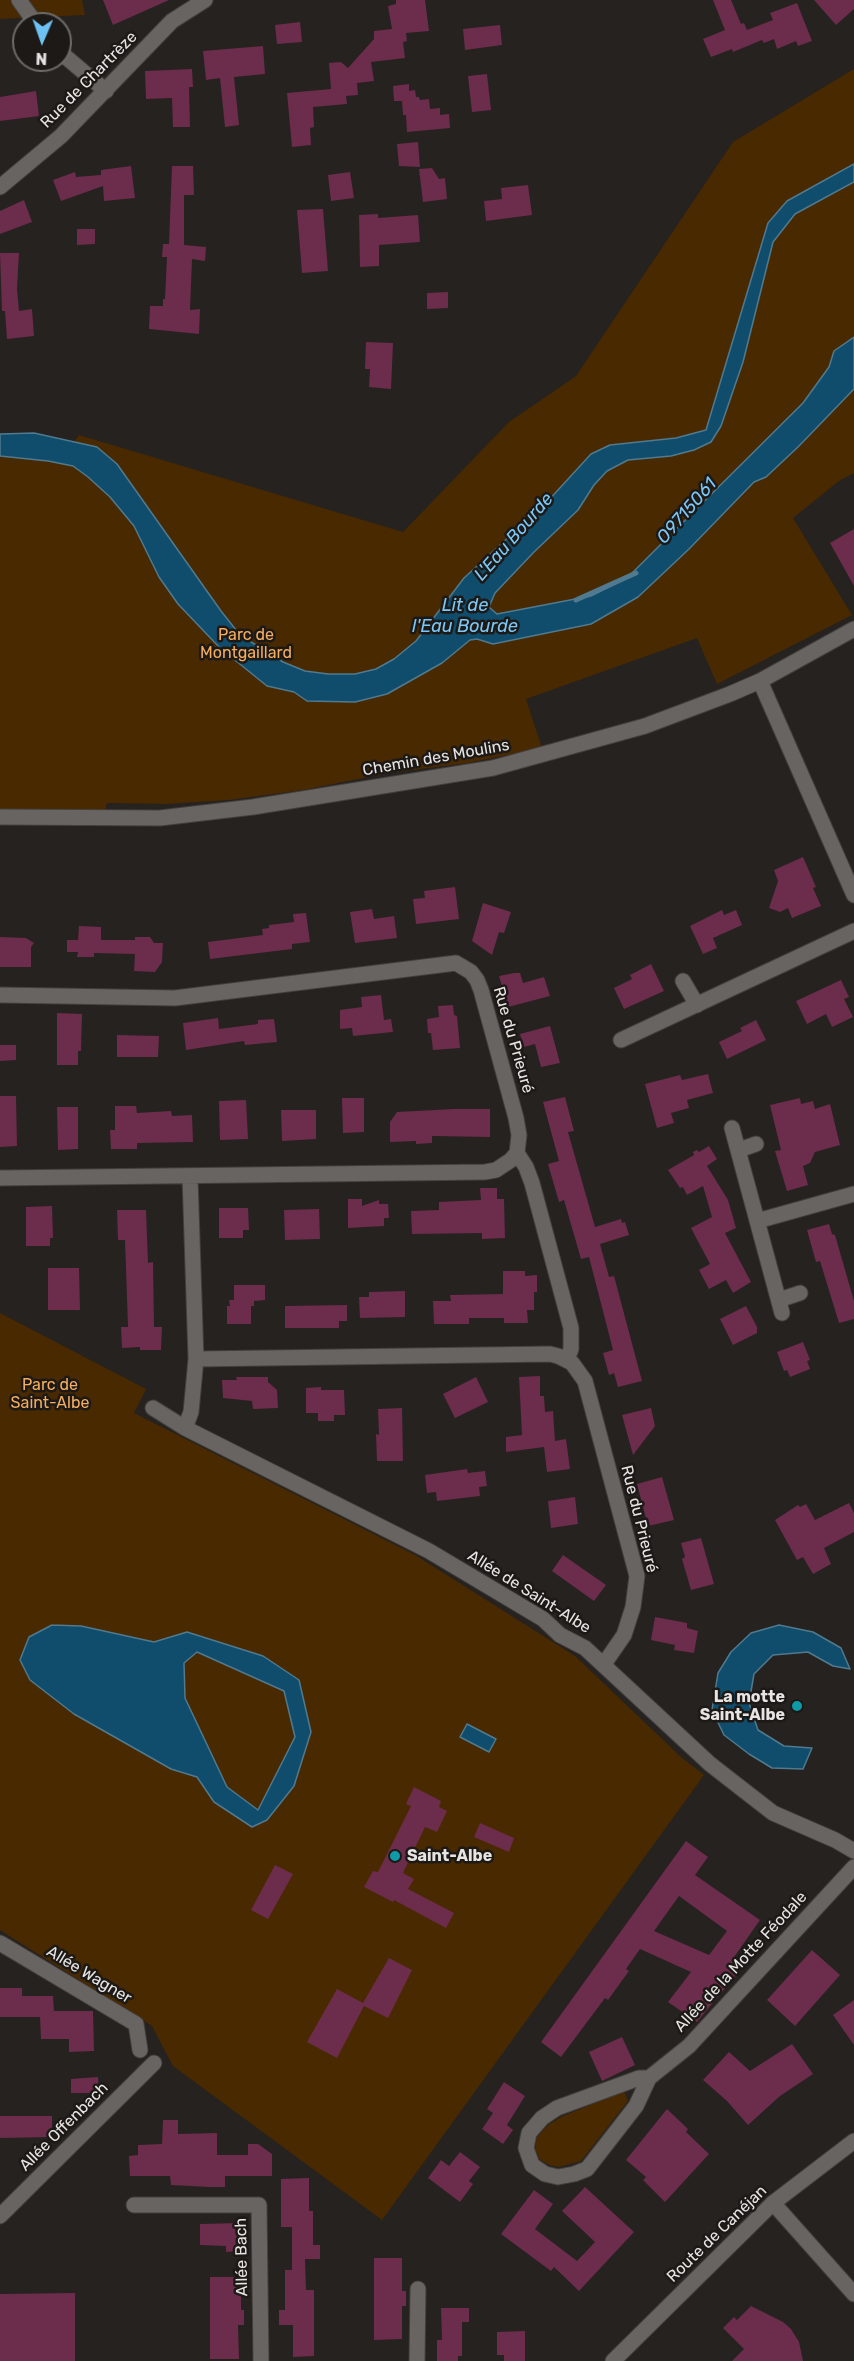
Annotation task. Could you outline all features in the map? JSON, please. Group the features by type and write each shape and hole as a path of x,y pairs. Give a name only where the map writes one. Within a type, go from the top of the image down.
{"street":[{"name":"Rue de Chartrèze","path":"0,187 61,136 172,21 205,0"},
{"path":"72,62 106,91"},
{"name":"Chemin des Moulins","path":"0,817 160,818 253,807 493,768 645,726 760,681 854,629"},
{"path":"760,681 854,895"},
{"path":"621,1040 854,931"},
{"name":"Rue du Prieuré","path":"0,995 175,998 456,963 471,972 481,990 516,1118 519,1135 517,1153"},
{"path":"683,981 697,1005"},
{"path":"732,1128 780,1307 800,1293"},
{"path":"739,1150 756,1144"},
{"path":"0,1178 484,1172 505,1166 517,1153 526,1167 571,1328 571,1349 567,1360 550,1354 196,1359"},
{"path":"185,1428 191,1412 196,1359 190,1177"},
{"path":"757,1221 854,1194"},
{"name":"Rue du Prieuré","path":"567,1360 577,1368 585,1381 637,1576 633,1607 624,1635 604,1664"},
{"name":"Allée de Saint-Albe","path":"153,1408 185,1428 429,1551 543,1619 561,1635 585,1648 604,1664 710,1764 773,1813 835,1840 854,1851"},
{"name":"Allée de la Motte Féodale","path":"649,2078 639,2078 557,2108 542,2118 529,2133 526,2148 532,2165 545,2174 558,2177 587,2169 636,2106 649,2078 689,2046 854,1867"},
{"name":"Allée Wagner","path":"0,1943 136,2024 140,2050"},
{"name":"Allée Offenbach","path":"0,2216 154,2063"},
{"name":"Route de Canéjan","path":"613,2361 773,2203 854,2141"},
{"path":"773,2203 854,2294"},
{"name":"Allée Bach","path":"135,2205 259,2205 261,2361"},
{"path":"417,2361 418,2289"}],"green space":[{"path":"0,0 82,0 85,15 72,16 72,12 12,12 12,18 0,19"},
{"name":"Parc de Montgaillard","path":"854,69 854,473 839,481 793,518 852,615 717,684 697,638 526,699 542,748 468,763 388,773 303,790 229,800 166,804 107,803 103,818 0,817 0,434 34,433 74,442 79,435 403,532 509,422 576,376 733,142"},
{"name":"Parc de Saint-Albe","path":"0,1313 146,1389 134,1413 415,1555 575,1656 681,1757 704,1775 382,2220 173,2066 152,2026 0,1930","holes":["81,1626 154,1642 263,1656 311,1732 252,1827 214,1801 197,1777 171,1769"]},
{"path":"197,1652 284,1691 295,1737 258,1810 227,1787 185,1698 184,1663"},
{"path":"624,2091 628,2101 581,2161 559,2167 549,2165 539,2159 535,2147 537,2137 548,2125 561,2117"}],"water":[{"name":"Lit de l'Eau Bourde","path":"854,164 854,182 795,214 773,242 743,362 721,426 711,442 694,450 671,456 628,460 607,471 594,485 578,510 495,593 489,607 497,614 591,596 627,578 803,403 829,367 834,351 854,337 854,389 798,447 766,477 754,482 689,549 638,597 591,624 493,644 477,639 470,640 442,663 387,694 355,702 307,701 294,692 267,686 220,648 178,604 159,577 134,526 110,497 88,477 73,466 0,456 0,434 34,433 97,447 117,464 240,635 283,662 305,671 355,674 376,669 394,659 416,641 464,578 547,502 591,454 610,445 676,438 706,430 768,223 787,201"},
{"path":"52,1625 81,1626 154,1642 187,1632 263,1656 299,1680 311,1732 294,1786 267,1820 252,1827 214,1802 197,1777 171,1769 74,1714 30,1680 20,1660 29,1637","holes":["197,1652 284,1691 295,1737 258,1810 227,1787 185,1698 184,1663"]},
{"path":"779,1625 813,1632 841,1648 850,1669 833,1666 808,1652 773,1655 754,1674 749,1703 758,1730 784,1746 812,1748 803,1769 772,1768 749,1754 724,1735 712,1710 718,1673 731,1652 751,1633"},
{"path":"467,1724 496,1739 489,1752 460,1737"}],"building":[{"path":"103,0 169,0 113,25"},
{"path":"396,0 425,0 429,31 406,33 407,41 403,42 405,58 371,62 374,81 357,83 358,95 346,96 347,104 313,107 314,127 310,128 311,145 292,147 287,93 331,89 329,63 341,62 348,68 374,39 374,31 392,29 388,6 396,4"},
{"path":"713,0 731,0 741,24 744,23 747,30 773,20 770,13 797,3 812,41 798,46 796,41 777,49 774,39 764,43 762,40 733,52 732,49 711,57 703,39 725,30"},
{"path":"814,0 854,0 854,9 836,25"},
{"path":"300,22 302,42 277,44 275,25"},
{"path":"500,25 502,45 465,50 463,29"},
{"path":"263,46 265,74 234,77 239,125 225,127 220,78 206,80 203,51"},
{"path":"192,69 193,87 189,87 190,127 173,127 172,98 146,99 145,71"},
{"path":"487,74 491,110 472,112 468,76"},
{"path":"409,84 409,91 415,90 416,97 420,100 429,99 430,109 440,108 440,115 449,114 450,128 407,132 402,101 394,101 393,86"},
{"path":"36,91 39,116 0,121 0,97"},
{"path":"418,142 420,167 399,166 397,144"},
{"path":"131,166 135,198 104,201 103,186 61,201 53,180 75,172 76,177 101,175 101,170"},
{"path":"172,166 193,166 194,195 184,195 184,245 206,247 205,261 192,259 190,310 200,309 199,334 149,329 150,306 163,306 163,299 165,299 167,257 162,257 163,244 169,244"},
{"path":"432,168 439,179 445,178 447,199 423,202 419,169"},
{"path":"350,172 354,198 331,201 328,175"},
{"path":"528,185 532,215 486,221 484,201 502,199 501,188"},
{"path":"24,200 32,222 0,234 0,211"},
{"path":"323,209 328,271 302,273 297,210"},
{"path":"378,214 378,218 418,215 420,242 379,245 379,266 360,267 359,215"},
{"path":"77,229 95,229 95,244 77,245"},
{"path":"0,253 19,253 17,289 19,311 32,309 34,336 7,339 5,311 2,311"},
{"path":"448,292 448,308 427,309 427,293"},
{"path":"366,342 393,343 391,389 369,387 370,369 365,369"},
{"path":"854,529 854,586 830,543"},
{"path":"803,857 816,887 813,888 821,906 792,918 788,908 780,912 769,908 778,881 774,870"},
{"path":"455,887 459,919 416,924 413,899 425,898 424,891"},
{"path":"483,903 511,912 504,933 499,932 492,955 472,941"},
{"path":"372,909 374,919 394,916 397,938 355,943 350,912"},
{"path":"722,910 724,915 736,910 742,925 713,938 717,948 703,954 690,926"},
{"path":"306,913 310,942 292,944 292,949 210,959 208,942 263,935 262,929 269,928 269,925 294,922 293,914"},
{"path":"79,926 101,927 101,940 135,940 135,937 150,937 154,943 163,943 162,962 155,972 134,971 135,954 94,953 94,957 77,957 78,952 67,952 67,940 78,940"},
{"path":"0,937 26,938 34,943 31,947 31,967 0,967"},
{"path":"651,964 664,991 624,1009 614,988 632,979 630,975"},
{"path":"520,973 523,983 544,977 550,996 508,1007 499,976"},
{"path":"841,980 849,997 844,999 853,1017 832,1027 826,1014 807,1024 796,1001"},
{"path":"381,995 384,1020 391,1019 393,1032 353,1036 352,1028 340,1029 340,1010 362,1007 361,997"},
{"path":"453,1005 454,1015 457,1016 460,1048 433,1050 427,1019 439,1017 438,1006"},
{"path":"57,1013 82,1014 81,1051 78,1051 78,1065 57,1065"},
{"path":"218,1018 219,1029 258,1024 258,1020 274,1019 277,1042 245,1045 244,1041 186,1050 183,1023"},
{"path":"756,1020 766,1040 727,1059 719,1042 742,1031 740,1028"},
{"path":"550,1026 560,1063 541,1067 535,1044 524,1047 520,1034"},
{"path":"117,1035 159,1036 158,1057 117,1057"},
{"path":"0,1045 16,1045 16,1060 0,1061"},
{"path":"708,1074 713,1093 687,1100 689,1108 671,1113 674,1123 657,1128 645,1084 680,1075 682,1080"},
{"path":"0,1096 16,1096 17,1146 0,1147"},
{"path":"565,1097 574,1131 568,1132 595,1227 621,1219 622,1223 625,1222 629,1235 600,1244 609,1277 614,1276 642,1381 618,1387 614,1373 609,1375 603,1353 613,1350 589,1257 581,1259 564,1200 559,1202 548,1164 559,1161 543,1102"},
{"path":"342,1098 364,1098 364,1132 343,1133"},
{"path":"800,1098 801,1104 813,1101 815,1109 830,1104 840,1145 815,1152 810,1163 803,1166 808,1185 787,1191 775,1151 781,1150 770,1105"},
{"path":"246,1100 248,1139 220,1140 219,1101"},
{"path":"115,1106 136,1106 137,1113 171,1111 172,1116 192,1115 193,1142 137,1143 137,1149 111,1149 110,1130 115,1130"},
{"path":"57,1107 78,1107 78,1149 58,1150"},
{"path":"490,1109 490,1137 432,1136 432,1143 390,1142 390,1122 397,1112"},
{"path":"281,1110 316,1110 316,1139 282,1141"},
{"path":"709,1146 717,1159 707,1166 728,1200 736,1228 725,1233 751,1282 733,1293 726,1280 709,1289 699,1270 710,1264 691,1228 712,1217 703,1186 687,1195 668,1170 694,1155 693,1152 697,1150 699,1152"},
{"path":"480,1188 497,1188 497,1199 504,1199 505,1238 482,1239 482,1233 412,1234 411,1211 439,1210 439,1202 481,1200"},
{"path":"348,1199 362,1199 362,1206 379,1200 379,1204 388,1204 389,1218 384,1218 384,1226 348,1228"},
{"path":"52,1206 53,1238 50,1238 50,1246 26,1246 26,1207"},
{"path":"219,1208 248,1208 249,1230 243,1230 243,1238 219,1238"},
{"path":"319,1209 320,1239 285,1240 284,1210"},
{"path":"117,1210 146,1210 148,1263 153,1262 154,1327 162,1327 161,1350 140,1350 140,1347 122,1348 121,1327 128,1327 125,1240 118,1240"},
{"path":"829,1224 832,1234 835,1235 854,1301 854,1319 839,1323 820,1261 816,1262 807,1230"},
{"path":"48,1268 79,1268 80,1310 48,1310"},
{"path":"503,1271 525,1271 525,1276 537,1275 534,1310 527,1310 528,1323 504,1323 504,1318 469,1318 469,1324 434,1324 433,1301 451,1301 450,1295 503,1294"},
{"path":"234,1285 265,1285 265,1300 254,1301 254,1306 251,1306 251,1324 227,1324 227,1306 230,1306 229,1300 234,1300"},
{"path":"405,1291 405,1317 360,1318 359,1297 369,1297 369,1292"},
{"path":"347,1305 347,1321 339,1321 339,1328 285,1328 285,1306"},
{"path":"746,1306 757,1327 757,1333 733,1345 720,1319"},
{"path":"803,1342 810,1360 807,1361 810,1369 790,1377 787,1370 784,1371 777,1352"},
{"path":"540,1376 540,1396 544,1396 545,1412 553,1411 555,1441 566,1439 570,1469 547,1472 544,1447 506,1452 506,1437 522,1435 519,1377"},
{"path":"236,1377 268,1377 268,1382 277,1390 278,1408 253,1409 252,1401 223,1398 222,1380 237,1380"},
{"path":"476,1377 488,1402 455,1418 443,1394"},
{"path":"321,1387 321,1390 344,1390 345,1415 334,1415 334,1421 318,1421 318,1413 306,1413 306,1388"},
{"path":"402,1408 403,1461 377,1461 378,1409"},
{"path":"651,1408 655,1426 633,1455 622,1415"},
{"path":"467,1469 468,1473 485,1471 487,1486 479,1487 480,1496 437,1501 436,1492 427,1493 425,1475"},
{"path":"662,1477 674,1520 648,1526 637,1484"},
{"path":"575,1497 578,1524 551,1528 548,1501"},
{"path":"849,1503 854,1513 854,1532 824,1548 831,1564 813,1574 803,1557 797,1560 775,1520 798,1505 800,1507 806,1504 815,1520"},
{"path":"701,1538 714,1584 691,1590 682,1559 685,1557 681,1543"},
{"path":"563,1555 606,1585 594,1601 552,1571"},
{"path":"655,1617 687,1623 687,1628 698,1631 694,1653 674,1650 675,1645 651,1640"},
{"path":"414,1787 441,1801 439,1807 447,1811 437,1832 425,1827 403,1873 414,1879 408,1889 454,1913 446,1928 364,1887 373,1871 378,1872 411,1806 406,1804"},
{"path":"480,1823 514,1838 509,1852 474,1837"},
{"path":"686,1841 708,1857 695,1875 760,1920 732,1960 737,1963 731,1971 736,1975 697,2022 668,2002 691,1972 640,1949 626,1969 629,1971 608,2000 605,1998 561,2057 541,2042","holes":["679,1896 727,1931 709,1955 654,1931"]},
{"path":"275,1865 293,1874 268,1919 251,1910"},
{"path":"812,1950 840,1975 795,2026 767,2000"},
{"path":"389,1958 412,1970 388,2018 364,2006 337,2058 307,2042 337,1989 363,2003"},
{"path":"0,1988 22,1988 22,1996 53,1996 54,2011 93,2011 94,2051 69,2052 69,2039 41,2039 40,2017 0,2017"},
{"path":"854,2000 854,2045 833,2015"},
{"path":"622,2037 635,2065 602,2081 589,2052"},
{"path":"792,2044 813,2074 780,2096 748,2125 727,2101 703,2080 729,2052 750,2071"},
{"path":"98,2077 99,2093 71,2093 71,2079"},
{"path":"504,2082 525,2096 507,2125 513,2130 503,2144 482,2129 493,2113 487,2109"},
{"path":"667,2109 688,2129 686,2132 709,2154 665,2202 643,2180 646,2177 626,2160"},
{"path":"0,2116 52,2116 52,2137 0,2138"},
{"path":"163,2120 178,2120 178,2134 217,2133 217,2155 248,2155 248,2144 258,2144 272,2154 272,2176 225,2176 225,2187 209,2187 171,2185 170,2176 130,2176 129,2156 138,2155 138,2145 162,2144"},
{"path":"460,2152 480,2167 469,2181 473,2184 460,2202 428,2178 441,2160 449,2166"},
{"path":"309,2178 309,2211 313,2211 313,2245 320,2245 320,2259 305,2259 306,2290 314,2290 314,2356 293,2357 293,2325 279,2325 279,2310 285,2310 285,2270 292,2270 292,2227 281,2227 281,2179"},
{"path":"585,2187 634,2232 579,2291 554,2267 551,2271 501,2234 534,2190 553,2204 535,2229 577,2261 595,2242 562,2211"},
{"path":"240,2223 241,2251 226,2252 226,2246 200,2245 200,2224"},
{"path":"374,2258 402,2258 402,2291 406,2291 406,2306 402,2306 402,2339 374,2340"},
{"path":"210,2277 238,2277 238,2295 241,2295 241,2310 244,2310 244,2325 238,2325 239,2359 210,2359"},
{"path":"75,2293 75,2361 0,2361 0,2294"},
{"path":"751,2306 783,2322 791,2329 799,2342 803,2361 732,2361 744,2349 723,2328 734,2317 737,2320"},
{"path":"441,2308 469,2308 469,2322 462,2322 462,2356 458,2356 458,2361 437,2361 437,2340 442,2340"},
{"path":"525,2331 525,2361 504,2361 504,2355 497,2355 497,2332"}],"waterway":[{"name":"O9715061","path":"576,600 636,573"}],"place":[{"name":"La motte Saint-Albe","path":"797,1706"},
{"name":"Saint-Albe","path":"395,1856"}],"water label":[{"name":"L'Eau Bourde","path":"514,537"}]}
